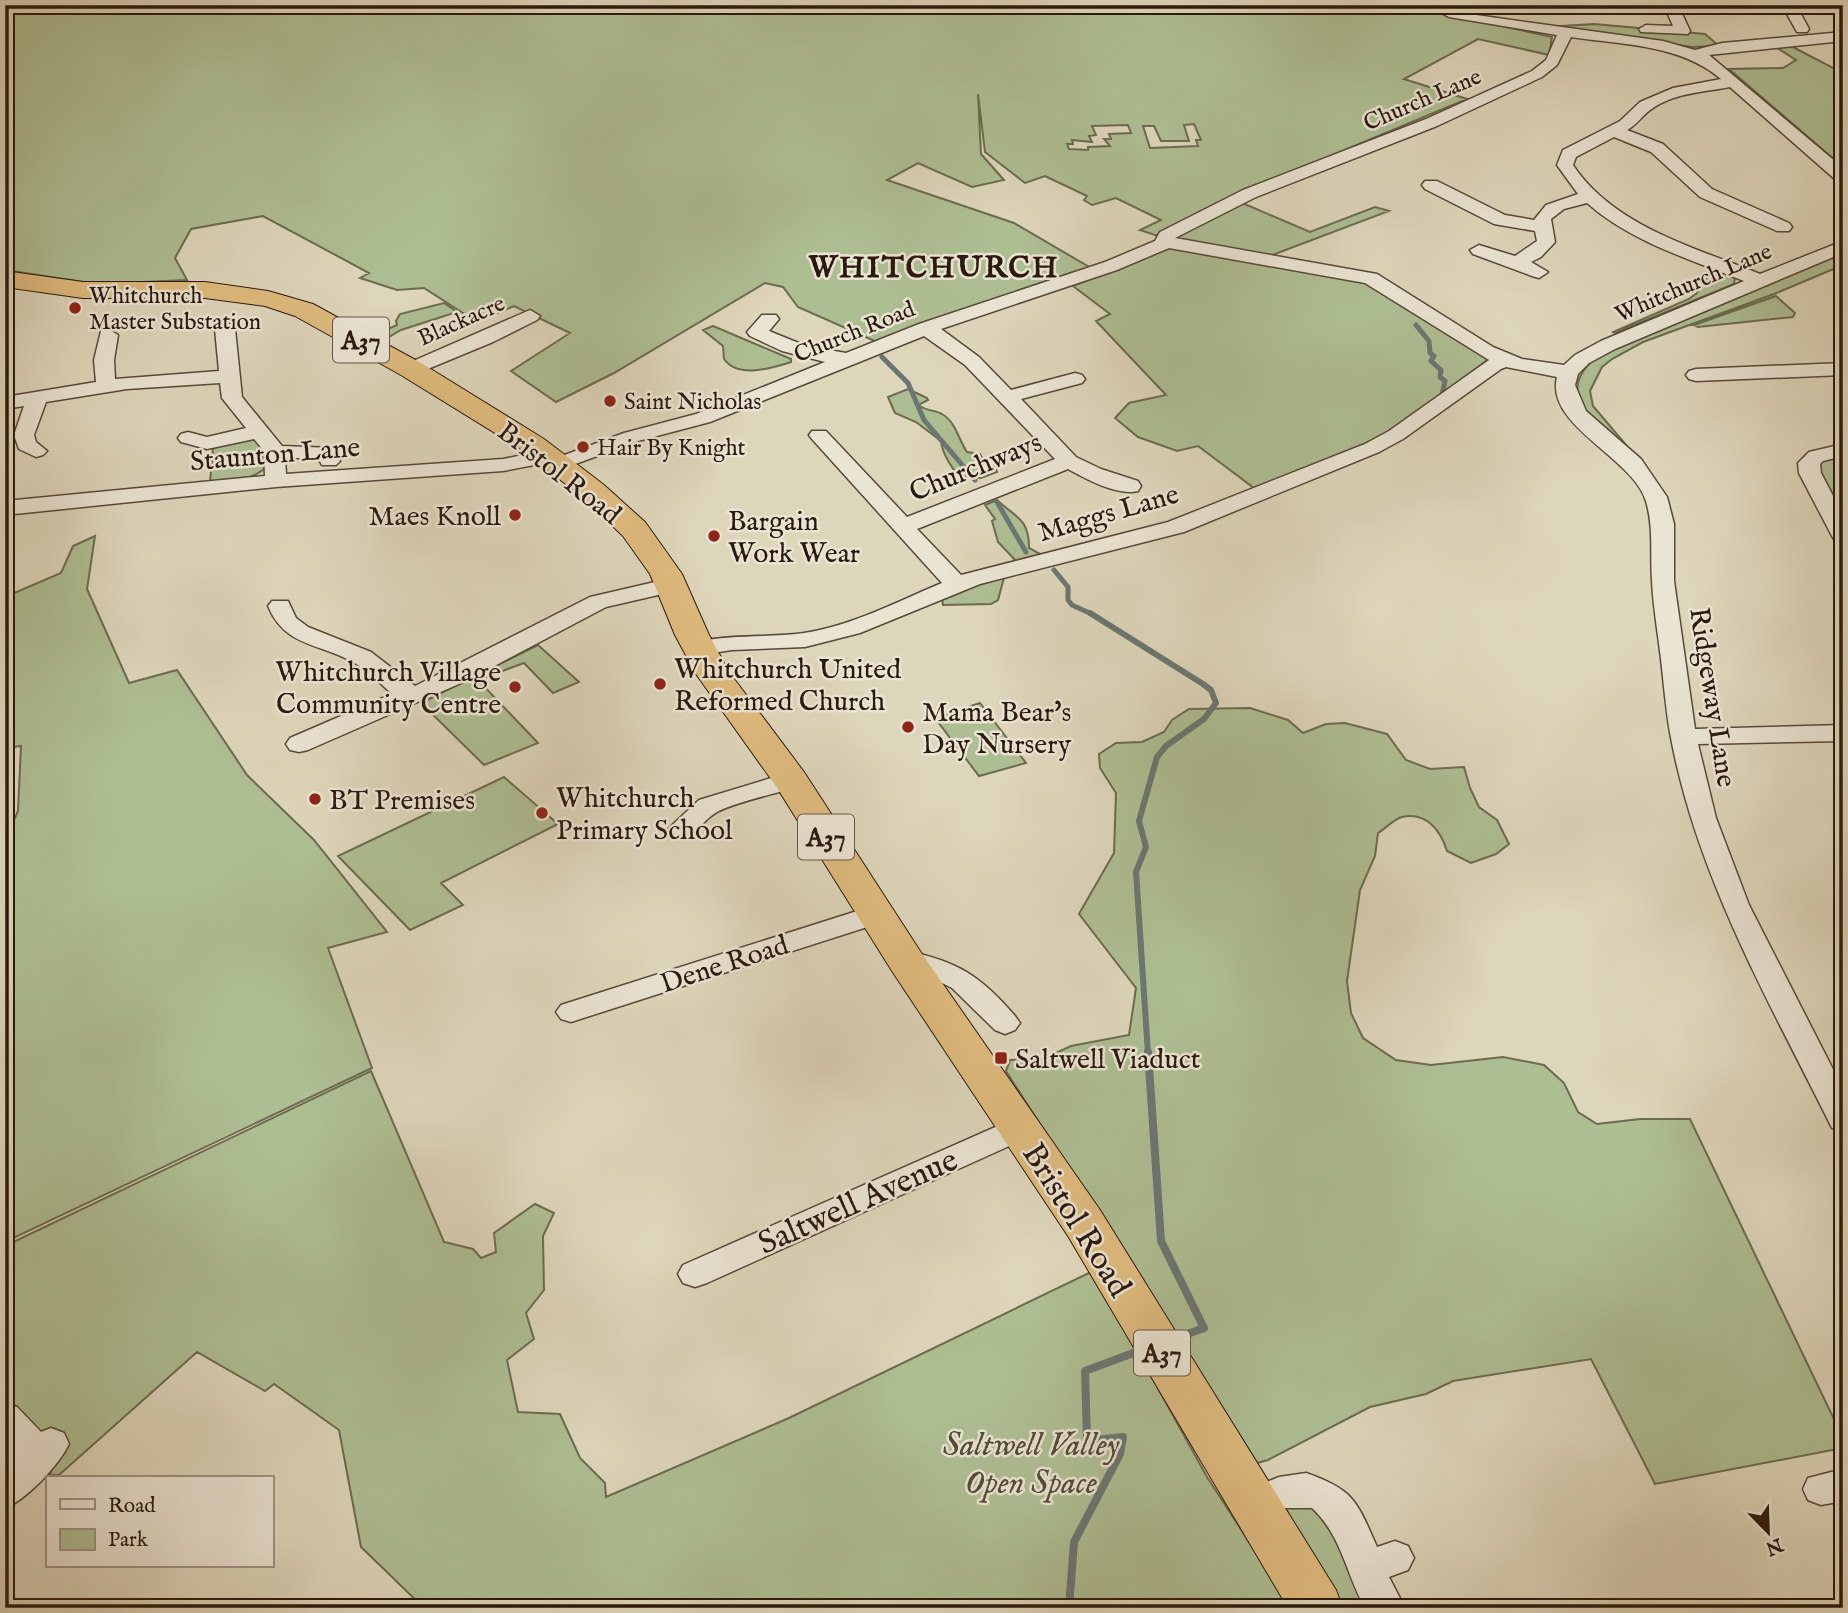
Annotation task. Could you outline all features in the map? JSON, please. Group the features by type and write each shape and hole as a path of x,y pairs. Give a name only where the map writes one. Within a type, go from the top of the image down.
{"highway":[{"name":"Bristol Road","path":"5,279 53,288 151,288 230,293 294,306 332,323 411,369 554,460 610,506 642,538 672,585 699,648 720,684 791,780 906,961 1084,1223 1246,1494"},
{"name":"A37","path":"1246,1494 1317,1608"}],"street":[{"path":"1433,5 1449,13 1476,19 1557,25 1602,23 1703,32"},
{"path":"1671,5 1682,31"},
{"path":"1790,5 1802,23"},
{"path":"1557,25 1663,46 1695,54 1709,61 1843,177"},
{"name":"Church Lane","path":"1167,242 1163,239 1166,236 1219,206 1420,128 1537,74 1552,62 1557,25"},
{"path":"1695,54 1710,50 1843,36"},
{"path":"1733,82 1679,91 1660,98 1646,105 1626,124 1569,154 1565,165 1571,179 1589,197 1646,233 1761,281"},
{"path":"1614,131 1657,148 1706,193 1790,224 1760,236"},
{"path":"1431,185 1500,220 1542,228"},
{"path":"1517,263 1535,253 1546,242 1542,218 1549,209 1589,197"},
{"path":"1167,242 1370,278 1393,289 1438,321 1506,361 1568,372"},
{"name":"Church Road","path":"554,460 713,415 926,328 1111,266 1167,242"},
{"name":"Whitchurch Lane","path":"1568,372 1582,359 1602,347 1843,247"},
{"path":"1479,250 1539,272"},
{"name":"Blackacre","path":"411,369 486,338 530,316"},
{"path":"769,319 757,332 772,341 812,355 847,360"},
{"name":"Churchways","path":"926,328 972,361 1069,461 1093,474 1130,486"},
{"path":"220,332 232,398 261,431 275,452 276,481"},
{"path":"106,386 104,360 108,335"},
{"name":"Maggs Lane","path":"699,648 733,643 781,643 818,638 852,628 956,584 1175,527 1347,458 1396,435 1493,365 1506,361"},
{"path":"1696,375 1843,369"},
{"name":"Ridgeway Lane","path":"1568,372 1565,385 1576,413 1588,427 1633,464 1657,497 1662,524 1663,581 1683,737 1703,818 1735,905 1834,1087 1843,1120"},
{"path":"5,403 127,383 167,385 228,376"},
{"name":"Churchways","path":"1006,397 1077,379"},
{"path":"24,449 24,435 37,398"},
{"path":"199,444 261,431"},
{"path":"820,435 956,584"},
{"path":"1843,450 1816,456 1809,463 1810,473 1843,536"},
{"path":"275,452 330,453"},
{"name":"Staunton Lane","path":"5,509 276,481 554,460"},
{"name":"Churchways","path":"904,526 1069,461"},
{"path":"299,744 458,675 598,602 672,585"},
{"path":"278,618 299,632 362,657 412,694"},
{"path":"1683,737 1843,733"},
{"path":"681,829 708,806 791,780"},
{"name":"Dene Road","path":"571,1012 876,914"},
{"path":"906,961 936,965 975,987 1005,1023"},
{"name":"Saltwell Avenue","path":"695,1274 1020,1128"},
{"path":"5,1418 41,1453 5,1492"},
{"path":"1246,1494 1310,1489 1326,1495 1339,1507 1380,1564 1375,1593 1386,1608"}],"green space":[{"path":"5,5 1426,5 1437,12 1552,37 1549,55 1478,39 1404,79 1467,99 1273,180 1158,236 1140,230 1161,220 1116,198 1092,205 1084,200 1087,196 1045,176 1025,183 985,152 978,94 981,154 1004,180 972,187 918,163 887,180 1014,223 1091,268 879,343 798,307 783,287 765,283 614,373 556,402 511,371 570,333 514,306 477,322 424,288 397,290 360,278 369,273 263,216 191,229 175,258 187,280 97,284 5,270","holes":["1194,124 1201,140 1196,140 1198,146 1150,148 1143,126 1154,126 1161,141 1189,141 1184,125","1128,125 1131,133 1109,134 1111,139 1104,139 1110,146 1088,147 1088,150 1069,149 1067,144 1073,144 1072,140 1092,142 1089,136 1096,135 1092,126"]},
{"path":"1594,24 1705,34 1719,46 1692,47 1546,27"},
{"path":"1789,45 1843,73 1843,167 1729,69 1783,68 1796,60 1774,46"},
{"path":"1240,202 1310,232 1375,207 1389,211 1267,257 1176,242 1171,237"},
{"path":"1170,247 1369,281 1490,358 1382,440 1258,491 1198,446 1177,451 1138,437 1115,418 1129,403 1166,395 1096,321 1110,314 1073,286"},
{"path":"1843,253 1843,265 1774,294 1643,342 1602,367 1590,391 1593,406 1632,452 1583,407 1578,395 1578,381 1586,368 1602,353"},
{"path":"1726,273 1735,278 1734,284 1613,332 1689,299 1697,293 1710,274"},
{"path":"1776,296 1795,313 1793,317 1698,327 1694,325"},
{"path":"444,303 457,312 401,330 384,340 370,336 371,333 382,332 397,325 400,314"},
{"path":"713,326 791,359 791,362 756,370 738,369 724,359 723,346 703,330"},
{"path":"908,389 927,398 920,406 947,417 967,452 980,454 982,458 978,462 995,467 997,472 981,478 958,476 945,455 941,441 916,422 895,413 888,397"},
{"path":"259,438 265,468 246,478 210,482 213,448"},
{"path":"1843,454 1843,508 1836,508 1819,477 1819,460"},
{"path":"997,500 1024,524 1029,548 1042,555 1017,562 998,542 992,521 995,519 985,505"},
{"path":"95,536 87,589 129,683 177,670 247,775 314,840 387,932 328,948 372,1068 5,1242 5,840 18,811 21,746 5,748 5,716 8,710 5,709 5,597 61,573 73,546"},
{"path":"1005,574 998,600 991,604 943,605 942,598"},
{"path":"538,645 579,682 553,693 524,663 478,680 538,743 484,765 421,703"},
{"path":"980,703 1026,763 979,776 935,718"},
{"path":"1250,708 1288,720 1303,733 1326,724 1345,723 1387,734 1406,760 1430,769 1464,767 1479,807 1497,820 1509,844 1496,854 1471,863 1447,851 1441,836 1431,824 1418,817 1399,818 1378,833 1375,856 1360,890 1347,981 1351,1013 1363,1038 1396,1060 1431,1065 1503,1057 1544,1065 1564,1083 1578,1112 1597,1124 1640,1119 1690,1119 1843,1438 1843,1448 1655,1484 1591,1359 1453,1381 1426,1394 1370,1407 1268,1460 1257,1463 1006,1071 1010,1060 1043,1059 1071,1046 1129,1035 1136,988 1079,914 1114,853 1116,793 1100,768 1099,754 1116,743 1142,742 1164,732 1172,720 1189,709"},
{"path":"504,777 558,824 441,883 463,905 410,930 338,856"},
{"name":"Saltwell Valley Open Space","path":"371,1071 444,1242 473,1249 481,1258 496,1252 494,1233 535,1204 554,1213 543,1236 544,1290 526,1313 534,1339 507,1360 518,1412 560,1414 580,1458 605,1483 606,1497 789,1418 1093,1271 1207,1477 1292,1608 424,1608 361,1547 339,1430 274,1384 265,1391 197,1352 59,1475 50,1475 53,1454 5,1407 5,1246"},
{"path":"1282,1503 1325,1507 1375,1608 1340,1608"}],"waterway":[{"path":"1416,325 1429,341 1430,353 1434,356 1431,361 1441,370 1440,377 1445,381 1442,395"},
{"path":"882,357 908,383 924,420 975,480"},
{"path":"997,502 1026,552"},
{"path":"1054,570 1068,587 1068,600 1072,605 1091,614"},
{"path":"1091,614 1203,684 1211,690 1216,703 1204,719 1166,746 1157,757 1139,821 1146,847 1136,872 1148,1054"},
{"path":"1148,1052 1161,1241 1204,1328 1171,1340"},
{"path":"1069,1608 1074,1542 1120,1454 1123,1437 1087,1441 1085,1371 1144,1349"}],"place":[{"name":"Whitchurch Master Substation","path":"75,308"},
{"name":"Saint Nicholas","path":"610,401"},
{"name":"Hair By Knight","path":"583,447"},
{"name":"Maes Knoll","path":"515,515"},
{"name":"Bargain Work Wear","path":"714,536"},
{"name":"Whitchurch United Reformed Church","path":"660,684"},
{"name":"Whitchurch Village Community Centre","path":"515,687"},
{"name":"Mama Bear's Day Nursery","path":"908,727"},
{"name":"BT Premises","path":"315,799"},
{"name":"Whitchurch Primary School","path":"542,813"},
{"name":"Saltwell Viaduct","path":"1001,1058"}],"district":[{"name":"WHITCHURCH","path":"934,267"}]}
